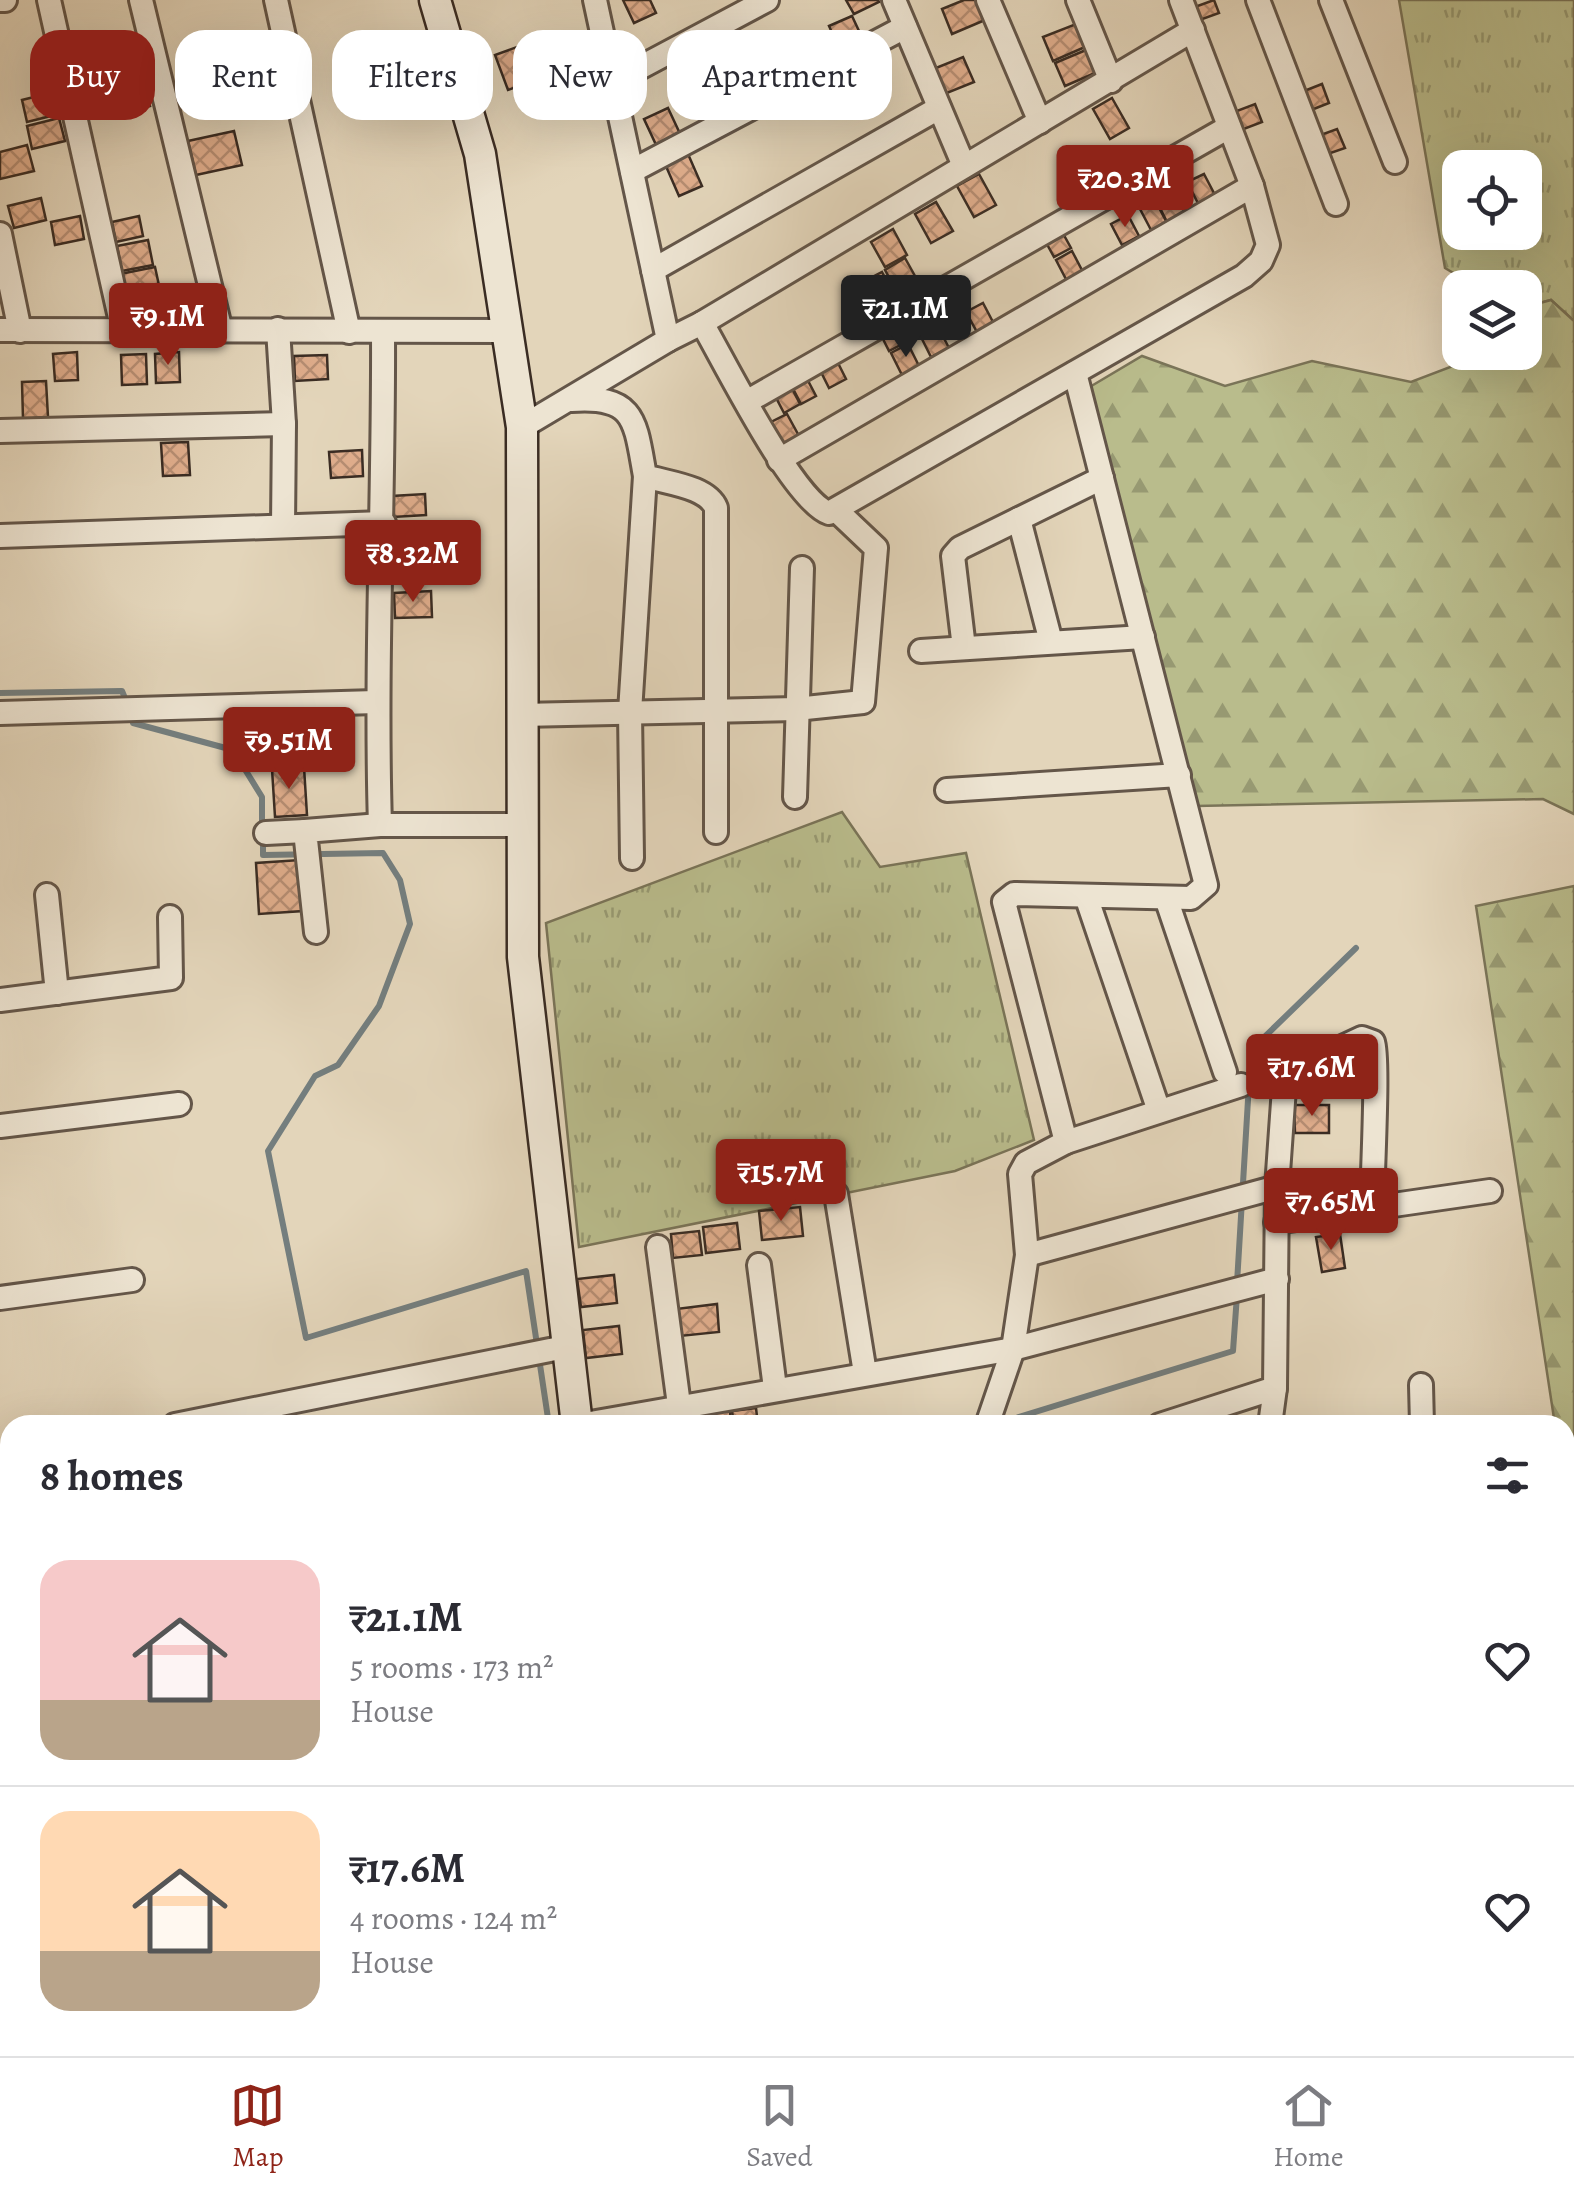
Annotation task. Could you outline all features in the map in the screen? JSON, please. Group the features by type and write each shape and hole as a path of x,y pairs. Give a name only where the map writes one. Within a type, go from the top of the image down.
{"main road":[{"path":"435,0 480,154 522,427 524,957 565,1347 576,1415"}],"street":[{"path":"49,0 123,331"},
{"path":"141,0 221,330"},
{"path":"276,0 348,332"},
{"path":"595,0 602,30"},
{"path":"647,64 766,0"},
{"path":"894,0 964,166"},
{"path":"988,0 1040,122"},
{"path":"1078,0 1112,82"},
{"path":"702,323 779,460 820,509 830,513 1244,276 1261,262 1268,245 1252,186 1181,0"},
{"path":"1258,0 1336,204"},
{"path":"1331,0 1396,162"},
{"path":"632,171 905,26"},
{"path":"522,427 1112,82 1193,30"},
{"path":"653,270 939,108"},
{"path":"621,120 668,340"},
{"path":"748,401 1229,127"},
{"path":"779,460 1252,186"},
{"path":"0,234 10,331 508,331"},
{"path":"278,329 284,424 283,526"},
{"path":"380,825 376,702 384,522 382,332"},
{"path":"1066,1142 1004,902 1014,894 1191,898 1206,885 1075,373"},
{"path":"571,400 602,398 633,416 644,476 630,712 632,858"},
{"path":"0,431 284,424"},
{"path":"644,476 700,492 712,499 716,508 716,832"},
{"path":"964,648 952,556 1102,478"},
{"path":"521,715 859,705 867,699 876,548 836,510"},
{"path":"1019,520 1051,642"},
{"path":"0,536 384,522"},
{"path":"796,797 802,568"},
{"path":"922,651 1143,637"},
{"path":"0,714 376,702"},
{"path":"947,790 1179,775"},
{"path":"266,833 305,837 380,825 522,825"},
{"path":"305,837 316,932"},
{"path":"48,895 58,993"},
{"path":"1086,896 1158,1111"},
{"path":"990,1415 1012,1349 1027,1255 1022,1168 1066,1142 1158,1111 1233,1078 1166,898"},
{"path":"0,1000 170,978 170,917"},
{"path":"1271,1415 1277,1187 1285,1074 1362,1038 1373,1042 1378,1053 1372,1090 1372,1208"},
{"path":"0,1126 179,1104"},
{"path":"1027,1255 1277,1187"},
{"path":"1276,1222 1490,1191"},
{"path":"836,1194 865,1373"},
{"path":"658,1247 679,1405"},
{"path":"760,1266 776,1388"},
{"path":"628,1415 1012,1349 1277,1279"},
{"path":"0,1298 132,1280"},
{"path":"226,1415 565,1347"},
{"path":"1421,1385 1422,1415"},
{"path":"1198,1415 1275,1388"}],"green space":[{"path":"1399,0 1574,0 1574,321 1551,300 1542,302 1542,270 1445,268"},
{"path":"1551,300 1574,321 1574,814 1543,799 1196,806 1088,388 1142,356 1225,386 1312,361 1411,382 1442,370 1542,370 1542,302"},
{"path":"842,812 880,867 966,853 1034,1140 955,1171 579,1247 546,923"},
{"path":"1574,886 1574,1415 1553,1415 1476,906"}],"building":[{"path":"623,0 650,0 656,13 634,23"},
{"path":"846,0 878,0 879,2 854,14"},
{"path":"964,0 977,0 985,20 952,34 942,9"},
{"path":"1214,0 1219,13 1197,21 1192,8"},
{"path":"852,16 859,30 831,30 829,26"},
{"path":"1076,24 1085,47 1053,61 1043,37"},
{"path":"513,48 513,88 508,90 495,55"},
{"path":"1086,50 1095,73 1065,86 1055,63"},
{"path":"963,57 974,82 942,95 931,70"},
{"path":"1322,84 1329,103 1306,112 1299,93"},
{"path":"30,98 30,120 35,120 27,122 22,100"},
{"path":"1112,98 1129,128 1110,139 1093,109"},
{"path":"1255,104 1262,122 1236,132 1229,114"},
{"path":"667,108 667,120 674,120 682,138 658,149 644,120"},
{"path":"60,120 65,141 32,149 27,126"},
{"path":"1337,129 1345,148 1322,156 1315,137"},
{"path":"234,131 242,165 196,175 188,141"},
{"path":"27,145 34,171 0,179 0,152"},
{"path":"688,154 702,186 679,196 665,164"},
{"path":"979,174 996,205 974,217 957,186"},
{"path":"1204,174 1216,197 1199,205 1187,182"},
{"path":"1173,189 1185,213 1167,222 1155,198"},
{"path":"41,198 46,220 14,228 8,206"},
{"path":"1155,200 1167,223 1151,230 1139,207"},
{"path":"936,202 953,231 931,243 915,214"},
{"path":"1128,215 1139,236 1122,245 1111,224"},
{"path":"80,216 84,239 55,245 51,222"},
{"path":"139,216 143,236 116,242 112,222"},
{"path":"1060,228 1071,248 1054,257 1043,237"},
{"path":"893,229 907,255 885,267 871,242"},
{"path":"148,240 153,265 122,271 117,246"},
{"path":"1072,251 1084,274 1068,283 1056,260"},
{"path":"905,258 920,285 900,297 885,270"},
{"path":"155,267 160,290 125,297 120,274"},
{"path":"882,272 897,300 877,312 861,283"},
{"path":"953,289 964,309 947,318 936,298"},
{"path":"983,303 994,324 977,332 966,312"},
{"path":"896,322 906,342 889,351 879,331"},
{"path":"938,327 949,348 931,357 921,337"},
{"path":"908,344 920,368 903,377 891,353"},
{"path":"77,352 78,380 55,381 53,354"},
{"path":"179,352 180,382 156,383 155,354"},
{"path":"146,354 147,384 122,385 121,355"},
{"path":"327,355 328,379 295,381 294,356"},
{"path":"835,357 846,379 829,388 818,366"},
{"path":"804,373 816,396 801,404 789,381"},
{"path":"46,381 48,417 23,419 22,382"},
{"path":"788,381 800,404 784,413 772,390"},
{"path":"787,414 799,436 780,445 769,423"},
{"path":"188,442 190,475 163,476 161,443"},
{"path":"362,450 363,476 331,478 329,452"},
{"path":"425,494 426,515 393,517 392,496"},
{"path":"431,591 432,617 395,618 394,593"},
{"path":"304,767 307,815 275,817 272,769"},
{"path":"300,860 303,911 259,914 256,863"},
{"path":"1294,1105 1329,1105 1329,1133 1295,1133"},
{"path":"800,1207 803,1236 762,1240 759,1211"},
{"path":"737,1223 740,1249 706,1253 703,1227"},
{"path":"699,1231 702,1255 673,1258 671,1234"},
{"path":"1340,1234 1345,1268 1322,1272 1316,1237"},
{"path":"614,1275 617,1303 581,1307 577,1279"},
{"path":"717,1304 719,1332 680,1336 676,1309"},
{"path":"619,1326 622,1354 586,1358 583,1330"},
{"path":"756,1408 757,1415 733,1415 732,1411"},
{"path":"730,1411 730,1415 701,1415"}],"waterway":[{"path":"0,693 122,691 127,703"},
{"path":"131,715 133,723 233,750 262,797 262,827"},
{"path":"263,839 263,855 383,853 400,880 410,924 379,1006 338,1065 315,1076 268,1151 306,1338 526,1271 548,1415"},
{"path":"1237,1283 1251,1050 1356,948"},
{"path":"1025,1415 1233,1351 1237,1295"}]}
